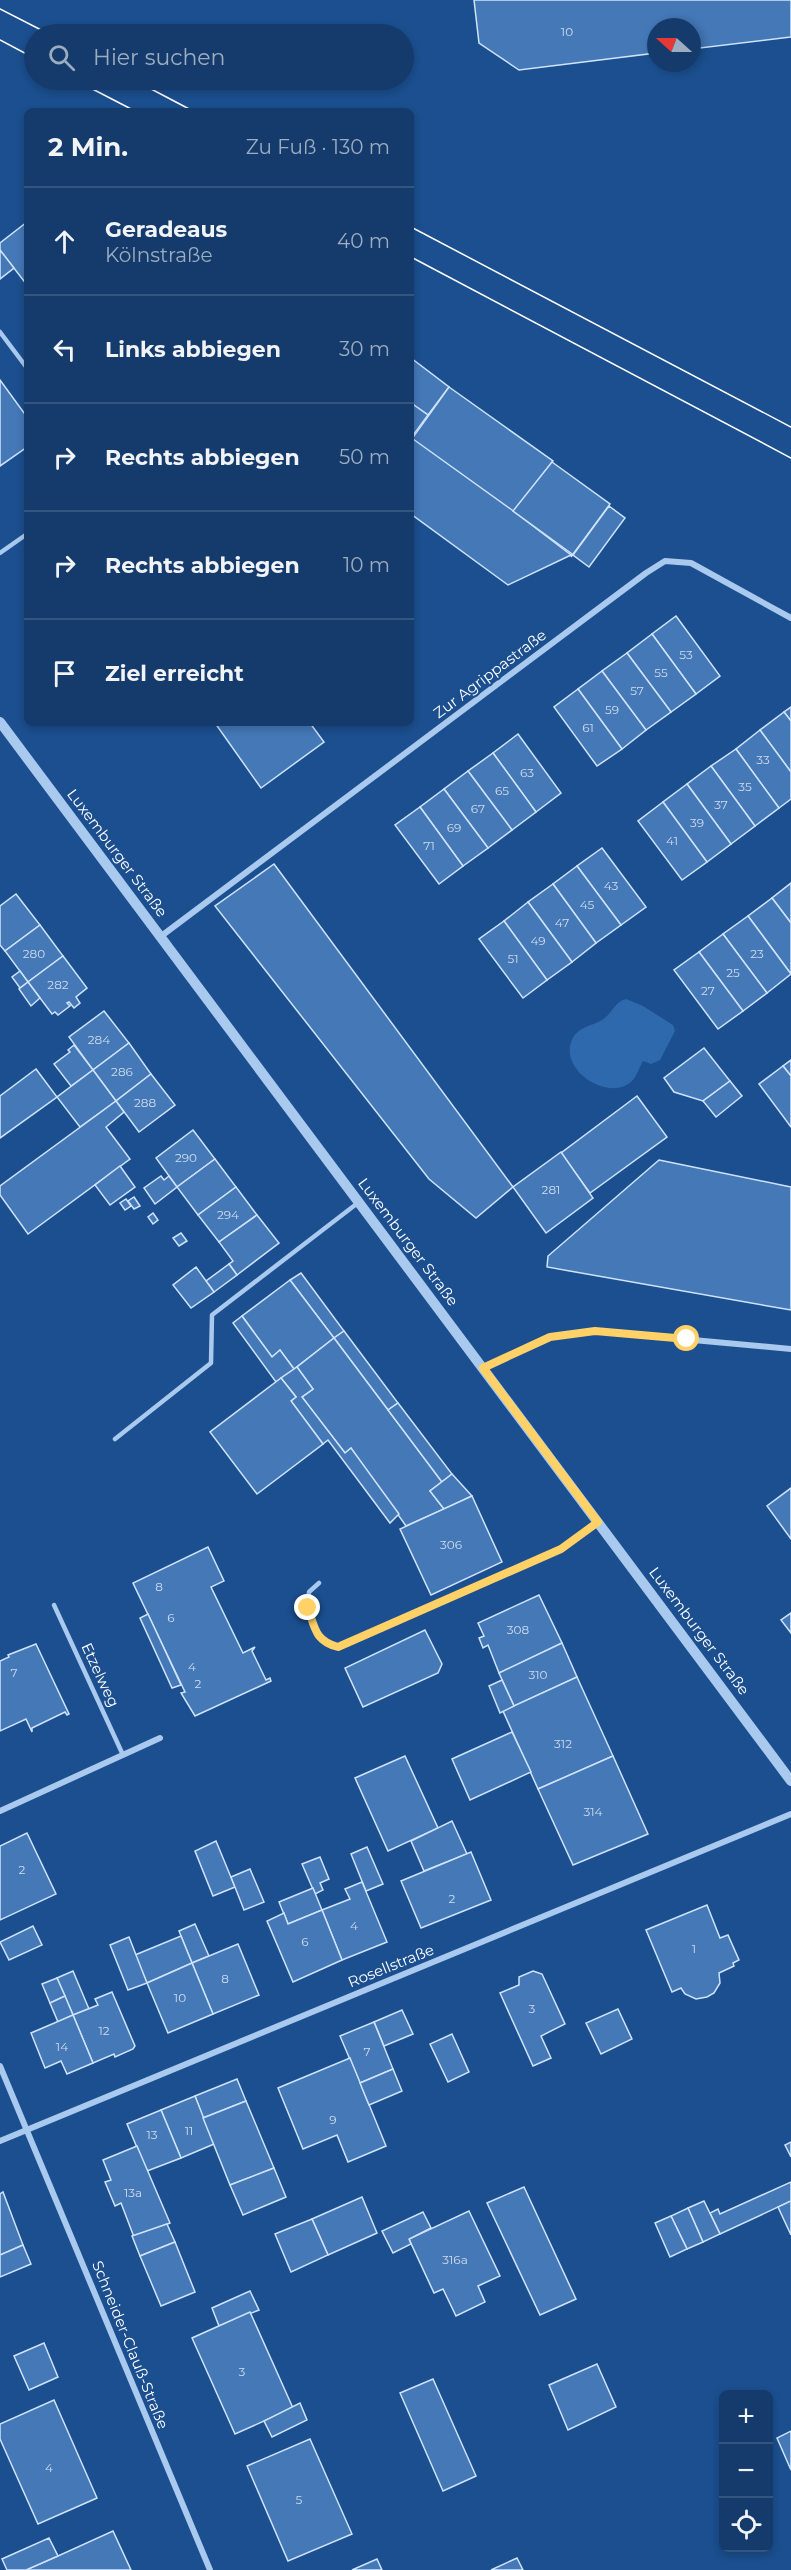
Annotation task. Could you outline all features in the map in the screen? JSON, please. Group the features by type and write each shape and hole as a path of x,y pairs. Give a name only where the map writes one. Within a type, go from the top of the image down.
{"street":[{"name":"Zur Agrippastraße","path":"160,936 636,580 665,561 691,563 791,618"},
{"name":"Luxemburger Straße","path":"0,722 791,1781"},
{"path":"483,1368 550,1337 595,1331 791,1349"},
{"path":"0,1811 160,1738"},
{"name":"Rosellstraße","path":"0,2141 791,1814"},
{"name":"Schneider-Clauß-Straße","path":"0,2067 210,2570"}],"lane":[{"path":"0,332 24,364"},
{"path":"0,553 24,536"},
{"path":"115,1439 212,1364 212,1315 359,1202"},
{"path":"319,1583 309,1592 308,1608 317,1635 327,1644 338,1647 561,1549 598,1522"},
{"name":"Etzelweg","path":"54,1605 123,1755"}],"shaded area":[{"path":"626,999 643,1006 673,1025 675,1031 660,1060 651,1064 643,1061 632,1081 622,1087 610,1088 598,1085 586,1079 577,1070 571,1059 570,1048 577,1033 602,1020"}],"building":[{"path":"474,0 791,0 791,37 701,48 701,18 647,18 647,54 519,70 479,43"},
{"path":"24,224 24,281 0,250 0,243"},
{"path":"0,250 14,268 0,279"},
{"path":"414,360 449,387 428,415 414,405"},
{"path":"0,380 24,413 24,449 0,466"},
{"path":"449,387 553,461 513,513 414,442 414,436"},
{"path":"414,405 428,415 414,434"},
{"path":"414,440 571,555 508,585 414,516"},
{"path":"552,462 610,504 571,557 572,554 513,511"},
{"path":"609,506 625,518 589,567 573,555"},
{"path":"676,616 720,676 696,694 652,634"},
{"path":"652,634 696,694 671,712 627,653"},
{"path":"627,653 671,712 646,730 602,671"},
{"path":"602,671 646,730 622,749 578,689"},
{"path":"578,689 622,749 597,766 554,707"},
{"path":"791,707 791,721 784,712"},
{"path":"784,712 791,721 791,772 760,730"},
{"path":"217,726 312,726 324,742 261,788"},
{"path":"760,730 791,772 791,799 779,808 736,749"},
{"path":"518,734 561,793 536,812 493,753"},
{"path":"736,749 779,808 755,826 711,766"},
{"path":"493,753 536,812 512,830 468,771"},
{"path":"711,766 755,826 731,844 687,784"},
{"path":"468,771 512,830 488,848 444,789"},
{"path":"687,784 731,844 707,862 663,802"},
{"path":"444,789 488,848 463,866 420,807"},
{"path":"663,802 707,862 682,880 638,821"},
{"path":"420,807 463,866 439,884 395,825"},
{"path":"602,848 646,907 621,925 577,866"},
{"path":"274,864 513,1187 476,1218 429,1179 215,906"},
{"path":"577,866 621,925 596,943 553,884"},
{"path":"791,883 791,923 772,898"},
{"path":"553,884 596,943 572,962 528,902"},
{"path":"16,894 40,925 5,951 0,945 0,906"},
{"path":"772,898 791,923 791,974 748,916"},
{"path":"528,902 572,962 547,980 504,921"},
{"path":"748,916 791,974 767,993 723,934"},
{"path":"504,921 547,980 523,998 479,939"},
{"path":"40,925 63,956 28,982 5,951"},
{"path":"723,934 767,993 743,1011 699,952"},
{"path":"699,952 743,1011 718,1029 674,970"},
{"path":"63,956 87,988 76,997 80,1003 74,1008 69,1002 67,1003 70,1006 58,1015 55,1012 52,1014 28,982"},
{"path":"20,971 28,982 20,988 12,977"},
{"path":"28,982 40,998 31,1006 19,989"},
{"path":"104,1011 129,1043 93,1070 69,1037"},
{"path":"129,1043 151,1074 116,1101 93,1070"},
{"path":"74,1045 93,1070 71,1086 54,1064 70,1052 68,1050"},
{"path":"704,1048 730,1081 703,1101 674,1092 664,1078"},
{"path":"791,1060 791,1076 783,1066"},
{"path":"783,1066 791,1076 791,1127 759,1084"},
{"path":"36,1069 57,1097 0,1138 0,1096"},
{"path":"93,1070 116,1101 80,1127 57,1097"},
{"path":"151,1074 175,1105 139,1132 116,1101"},
{"path":"730,1081 742,1096 716,1117 703,1101"},
{"path":"637,1096 667,1137 590,1193 561,1153"},
{"path":"116,1101 124,1112 106,1127 130,1159 28,1234 0,1195 0,1186"},
{"path":"193,1130 215,1159 177,1187 156,1158"},
{"path":"561,1152 593,1198 546,1233 513,1187"},
{"path":"215,1159 236,1187 198,1215 177,1187"},
{"path":"659,1160 791,1187 791,1310 547,1267 548,1256"},
{"path":"120,1166 135,1187 110,1205 95,1185"},
{"path":"161,1176 164,1180 169,1176 177,1187 155,1204 144,1188"},
{"path":"236,1187 257,1215 219,1242 198,1215"},
{"path":"134,1197 140,1206 134,1209 128,1201"},
{"path":"126,1199 131,1206 125,1210 120,1203"},
{"path":"153,1213 158,1220 153,1224 148,1217"},
{"path":"257,1215 279,1243 237,1275 229,1264 233,1261 219,1242"},
{"path":"181,1233 187,1241 179,1246 173,1238"},
{"path":"229,1264 237,1275 214,1292 206,1281"},
{"path":"196,1267 214,1292 191,1308 173,1285"},
{"path":"301,1273 344,1331 334,1338 290,1280"},
{"path":"290,1280 334,1338 294,1369 280,1350 272,1357 242,1316"},
{"path":"242,1316 272,1357 280,1350 294,1369 276,1382 233,1323"},
{"path":"344,1331 398,1403 388,1410 334,1338"},
{"path":"334,1338 442,1482 430,1491 444,1509 406,1526 351,1448 345,1453 302,1397 313,1389 297,1367"},
{"path":"297,1367 313,1389 302,1397 345,1453 351,1448 399,1514 390,1523 328,1440 323,1444 291,1401 296,1397 281,1378"},
{"path":"281,1378 296,1397 291,1401 323,1444 257,1494 210,1432"},
{"path":"398,1403 452,1474 442,1482 388,1410"},
{"path":"452,1474 472,1496 444,1509 430,1491"},
{"path":"791,1488 791,1539 767,1506"},
{"path":"472,1496 502,1562 431,1595 400,1529"},
{"path":"208,1547 224,1581 211,1587 243,1653 255,1647 252,1651 266,1680 270,1678 271,1681 195,1716 181,1693 185,1692 133,1583"},
{"path":"539,1595 562,1643 499,1673 488,1645 483,1648 479,1638 484,1636 478,1623"},
{"path":"791,1613 791,1633 781,1620"},
{"path":"148,1614 181,1685 172,1688 140,1618"},
{"path":"425,1630 442,1664 438,1673 363,1707 345,1668"},
{"path":"562,1643 577,1677 514,1706 499,1673"},
{"path":"36,1644 69,1714 65,1712 32,1728 32,1732 26,1719 0,1731 0,1661 9,1657 8,1655"},
{"path":"577,1677 613,1756 538,1789 503,1711"},
{"path":"502,1680 514,1706 500,1713 489,1686"},
{"path":"512,1732 531,1772 470,1800 452,1759"},
{"path":"405,1756 438,1828 388,1851 355,1778"},
{"path":"613,1756 648,1834 573,1865 538,1789"},
{"path":"452,1821 467,1854 424,1871 411,1841"},
{"path":"27,1833 56,1894 0,1920 0,1846"},
{"path":"216,1841 235,1887 213,1896 195,1851"},
{"path":"367,1847 383,1884 366,1891 351,1854"},
{"path":"471,1852 491,1900 421,1928 401,1881"},
{"path":"320,1857 329,1879 320,1883 323,1890 315,1894 302,1864"},
{"path":"250,1869 264,1902 244,1910 231,1877"},
{"path":"362,1882 387,1942 342,1960 322,1910 350,1899 345,1889"},
{"path":"313,1888 322,1910 288,1924 279,1902"},
{"path":"707,1905 720,1938 728,1935 739,1960 733,1963 734,1966 719,1973 720,1983 714,1993 696,1999 685,1994 681,1988 672,1992 646,1930"},
{"path":"322,1910 342,1960 293,1982 267,1921 284,1913 288,1924"},
{"path":"195,1924 209,1956 192,1963 179,1931"},
{"path":"33,1926 42,1945 9,1960 0,1942"},
{"path":"181,1936 192,1963 147,1983 135,1955"},
{"path":"129,1937 147,1983 128,1990 110,1945"},
{"path":"238,1944 259,1995 213,2014 192,1963"},
{"path":"192,1963 213,2014 168,2033 147,1983"},
{"path":"73,1971 89,2009 73,2015 57,1978"},
{"path":"533,1971 542,1974 565,2024 541,2036 551,2058 533,2066 500,1993 519,1985 519,1977"},
{"path":"57,1978 65,1996 50,2003 42,1984"},
{"path":"112,1992 135,2046 115,2057 114,2054 93,2063 73,2015 98,2005 95,1999"},
{"path":"65,1996 73,2015 58,2022 50,2003"},
{"path":"618,2009 632,2039 601,2054 586,2023"},
{"path":"402,2010 413,2034 384,2046 374,2022"},
{"path":"73,2015 93,2063 67,2074 61,2061 45,2068 31,2033"},
{"path":"374,2022 393,2069 360,2083 340,2036"},
{"path":"452,2034 469,2072 448,2082 430,2044"},
{"path":"350,2058 386,2146 348,2162 337,2135 303,2149 278,2088"},
{"path":"393,2069 402,2091 369,2105 360,2083"},
{"path":"237,2079 246,2101 203,2118 195,2096"},
{"path":"195,2096 214,2144 181,2158 161,2110"},
{"path":"246,2101 274,2168 230,2185 203,2118"},
{"path":"161,2110 181,2158 147,2171 127,2124"},
{"path":"791,2142 791,2157 785,2145"},
{"path":"137,2146 170,2223 134,2237 121,2203 115,2206 105,2182 111,2180 103,2160"},
{"path":"274,2168 286,2197 243,2215 230,2185"},
{"path":"791,2182 791,2201 720,2234 710,2213 718,2209 720,2214"},
{"path":"524,2187 576,2299 540,2315 487,2203"},
{"path":"3,2192 23,2245 0,2255 0,2194"},
{"path":"362,2197 377,2233 328,2255 312,2219"},
{"path":"704,2201 720,2234 703,2242 688,2208"},
{"path":"791,2201 791,2235 778,2207"},
{"path":"688,2208 703,2242 687,2249 671,2216"},
{"path":"469,2211 500,2276 478,2286 485,2302 456,2316 443,2289 434,2293 409,2239"},
{"path":"423,2212 431,2228 409,2239 411,2244 393,2253 382,2231"},
{"path":"671,2216 687,2249 670,2257 655,2223"},
{"path":"312,2219 328,2255 291,2272 275,2234"},
{"path":"167,2224 175,2242 140,2256 132,2236"},
{"path":"175,2242 195,2292 161,2306 140,2256"},
{"path":"23,2245 31,2264 0,2277 0,2255"},
{"path":"250,2291 259,2310 219,2326 212,2308"},
{"path":"250,2312 293,2408 235,2434 192,2338"},
{"path":"44,2343 58,2377 29,2390 14,2356"},
{"path":"597,2364 616,2407 568,2430 549,2385"},
{"path":"433,2379 476,2476 443,2491 400,2393"},
{"path":"54,2400 97,2498 38,2524 0,2439 0,2424"},
{"path":"300,2403 307,2420 272,2437 264,2421"},
{"path":"791,2431 791,2470 777,2438"},
{"path":"310,2439 352,2534 288,2561 247,2466"},
{"path":"113,2531 131,2570 26,2570 58,2556"},
{"path":"49,2538 58,2556 26,2570 7,2570 2,2559"},
{"path":"517,2558 523,2570 491,2570"},
{"path":"377,2559 382,2570 352,2570"}],"tram line":[{"path":"0,9 29,24"},
{"path":"0,40 24,53"},
{"path":"94,90 129,108"},
{"path":"153,90 187,108"},
{"path":"414,229 791,427"},
{"path":"414,259 791,458"}],"route":[{"path":"308,1608 317,1635 327,1644 338,1647 561,1549 598,1522 483,1368 550,1337 595,1331 687,1339"}]}
